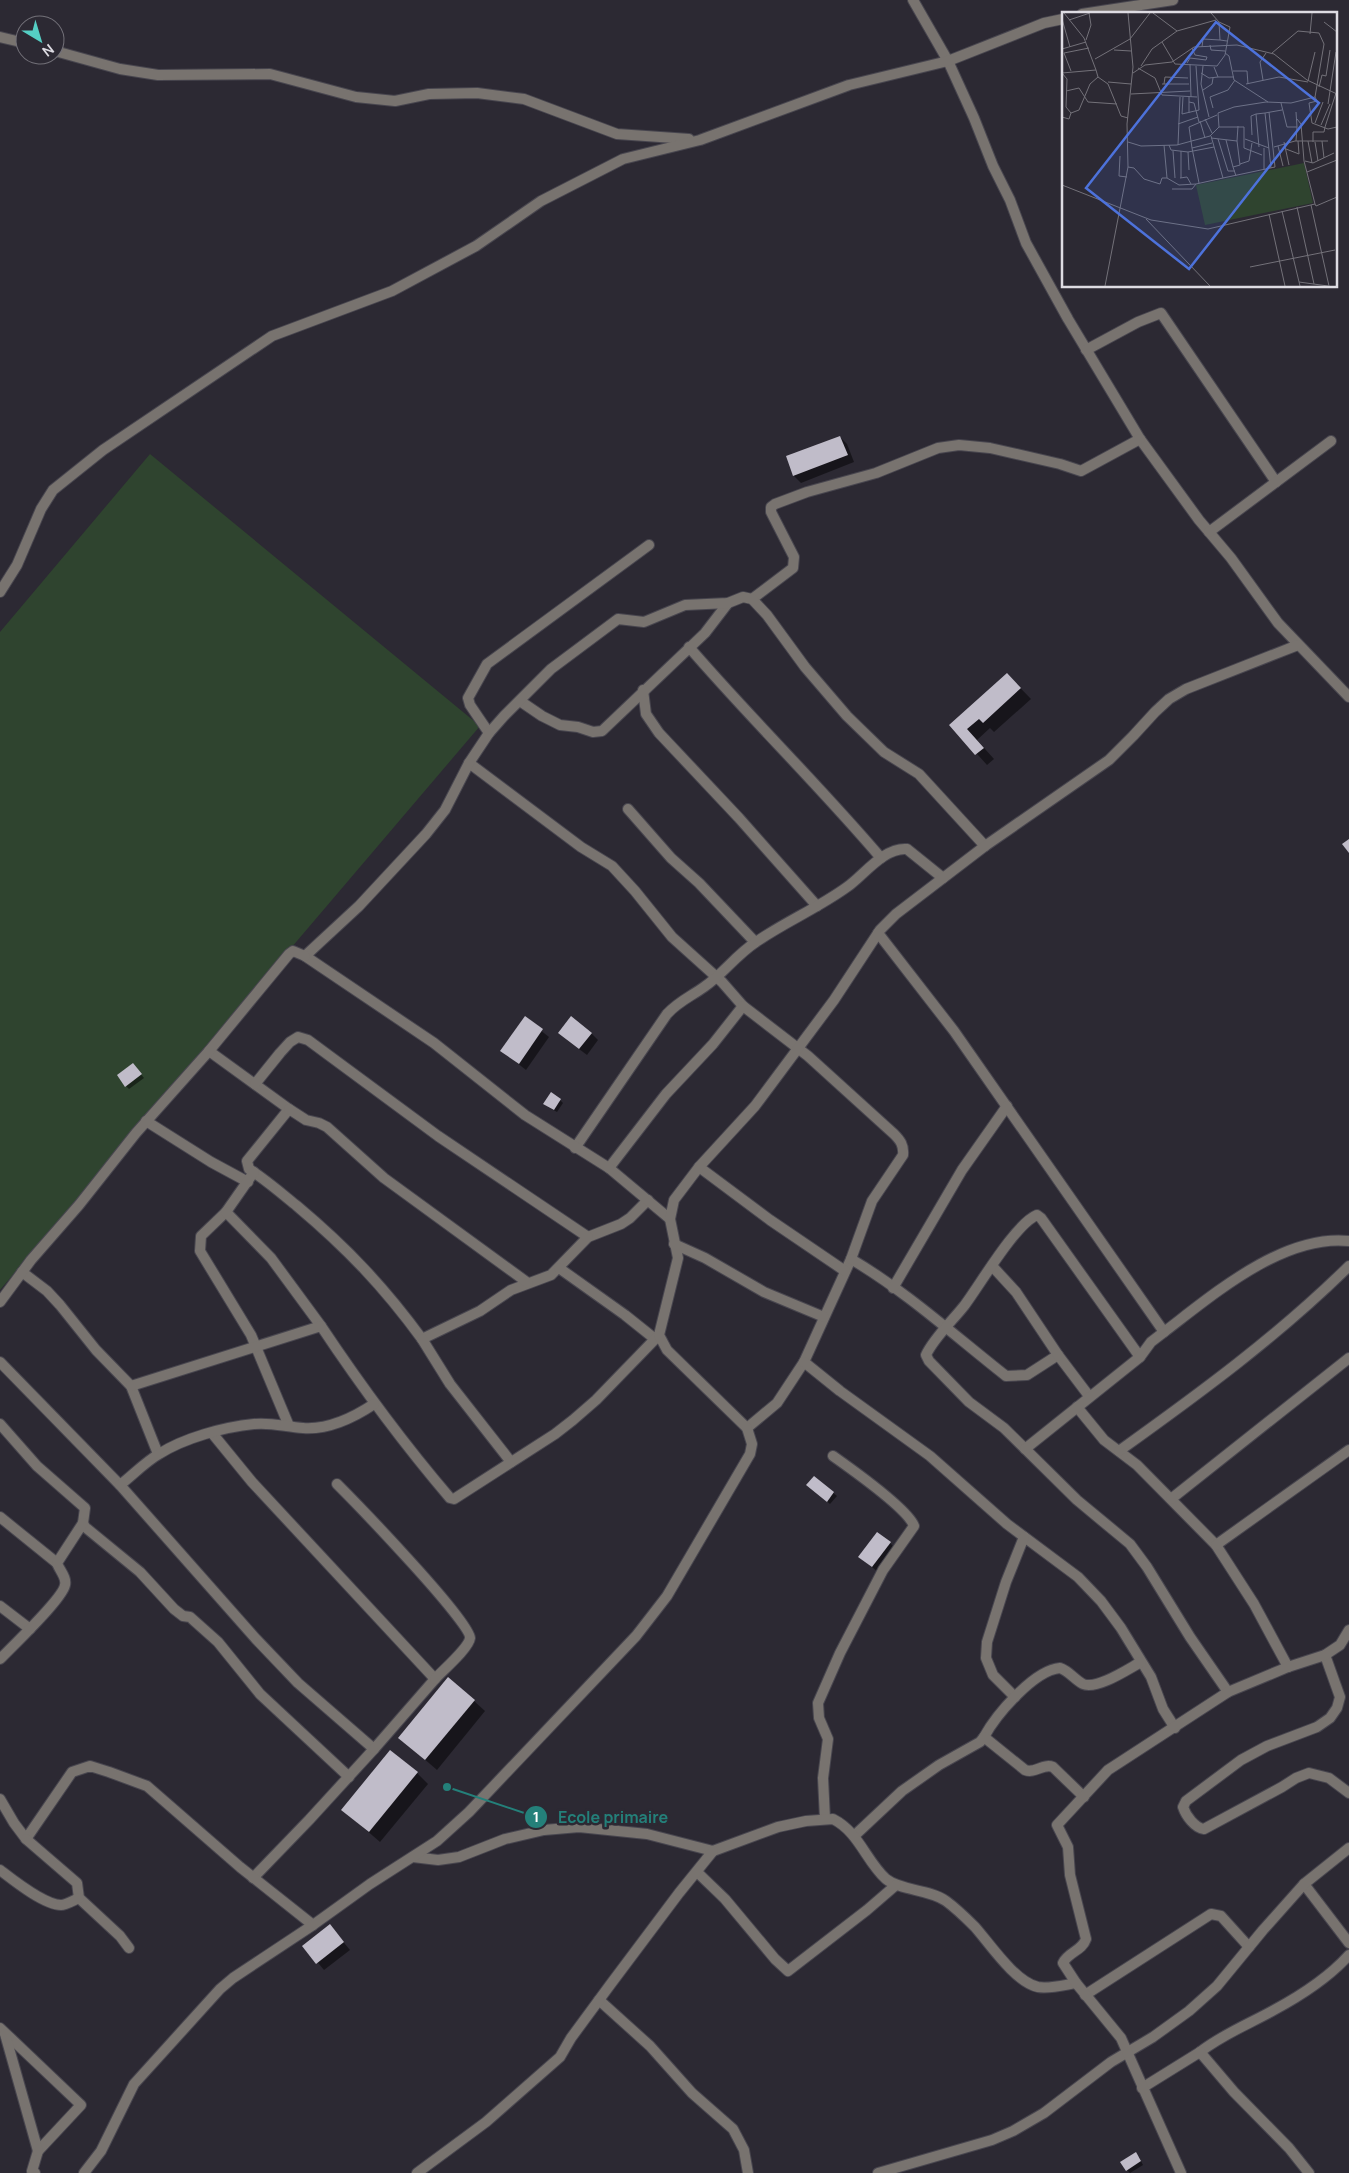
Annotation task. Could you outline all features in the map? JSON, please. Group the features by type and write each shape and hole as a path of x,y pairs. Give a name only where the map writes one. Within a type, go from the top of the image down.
{"street":[{"path":"913,0 948,61 993,166 1010,200 1026,243 1086,350 1140,438 1208,532 1231,558 1278,623 1349,696"},
{"path":"1095,12 1173,0"},
{"path":"0,592 17,565 41,509 53,490 103,450 272,336 392,291 476,246 541,201 623,159 700,140 849,85 948,61 1044,23 1062,18"},
{"path":"0,37 15,41"},
{"path":"65,54 120,69 158,75 270,74 356,96 395,101 429,94 477,93 524,99 617,134 700,140"},
{"path":"1086,350 1138,322 1161,313 1276,482"},
{"path":"752,599 793,568 794,557 771,512 771,507 775,504 808,492 876,473 938,448 960,445 990,448 1060,464 1080,471 1140,438"},
{"path":"1208,532 1331,441"},
{"path":"489,733 468,700 469,694 487,664 649,545"},
{"path":"305,956 359,906 426,834 445,810 469,763 489,733 551,669 618,619 644,622 685,605 728,603 743,597 752,599 767,615 811,675 847,716 884,752 919,774 986,846"},
{"path":"520,701 542,716 560,725 596,733 602,731 714,623 728,603"},
{"path":"226,1212 271,1258 321,1326 374,1404 450,1498 457,1498 555,1434 584,1411 657,1337 677,1264 678,1253 674,1244 670,1219 674,1200 699,1167 755,1106 834,1000 878,933 890,919 986,846 1109,760 1169,699 1186,689 1298,644"},
{"path":"688,647 738,703 822,790 881,858"},
{"path":"643,690 646,714 659,733 739,818 817,906"},
{"path":"469,763 582,847 612,866 672,937 717,977 743,1006 798,1048 894,1134 903,1147 903,1155 872,1201 846,1271 804,1362 778,1403 747,1428"},
{"path":"628,809 673,860 699,882 755,942"},
{"path":"575,1148 661,1021 679,1002 717,977 731,962 755,942 848,886 881,858 900,850 908,849 942,878"},
{"path":"878,933 954,1032 1164,1332"},
{"path":"0,1302 22,1272 146,1122 293,951 305,956 434,1043 512,1105 575,1148 609,1168 670,1219"},
{"path":"609,1168 666,1094 713,1044 743,1006"},
{"path":"255,1084 290,1042 298,1037 308,1040 438,1136 588,1238"},
{"path":"209,1051 289,1109 306,1120 326,1127 384,1178 415,1202 528,1283"},
{"path":"893,1288 966,1163 1007,1106"},
{"path":"251,1177 247,1161 289,1109"},
{"path":"146,1122 211,1162 251,1177 321,1226 360,1262 422,1340 450,1384 511,1462"},
{"path":"699,1167 770,1220 846,1271"},
{"path":"251,1177 226,1212 201,1236 200,1251 244,1322 289,1426"},
{"path":"422,1340 480,1311 508,1292 528,1283 544,1279 559,1268 588,1238 630,1218 648,1200"},
{"path":"1140,1357 1040,1216 1033,1217 1021,1228 926,1354 927,1359 969,1402 1004,1428 1077,1500 1130,1544 1228,1692"},
{"path":"1025,1449 1140,1357 1152,1342 1164,1332 1245,1274 1272,1258 1320,1241 1334,1239 1349,1241"},
{"path":"674,1244 705,1258 764,1292 824,1316"},
{"path":"851,1259 948,1327 1006,1376 1027,1375 1058,1356"},
{"path":"1119,1451 1233,1369 1286,1325 1349,1266"},
{"path":"993,1267 1016,1292 1058,1356 1089,1396"},
{"path":"84,2173 100,2152 134,2084 173,2039 233,1978 313,1925 370,1884 437,1841 469,1812 636,1636 667,1596 750,1454 752,1444 747,1428 667,1350 657,1337 559,1268"},
{"path":"22,1272 60,1305 96,1350 131,1386 158,1454"},
{"path":"131,1386 321,1326"},
{"path":"1171,1499 1349,1358"},
{"path":"0,1362 120,1485 256,1639 298,1683 374,1749"},
{"path":"804,1362 847,1396 930,1456 1007,1524 1072,1572 1113,1616 1151,1677 1163,1709 1175,1728"},
{"path":"120,1485 158,1454 186,1440 252,1424 271,1423 315,1429 332,1426 374,1404"},
{"path":"1077,1407 1099,1435 1137,1465 1216,1545 1250,1597 1288,1667"},
{"path":"0,1424 37,1466 85,1508 83,1523 57,1563"},
{"path":"212,1433 252,1482 376,1618 435,1679"},
{"path":"1216,1545 1349,1450"},
{"path":"826,1819 823,1778 828,1739 819,1718 818,1703 840,1652 883,1570 914,1526 908,1517 877,1489 833,1456"},
{"path":"253,1878 374,1749 466,1645 470,1638 461,1622 408,1559 338,1484"},
{"path":"0,1517 57,1563 66,1579 64,1588 30,1629 0,1659"},
{"path":"83,1523 88,1530 140,1572 174,1609 183,1616 190,1618 218,1642 265,1699 349,1776"},
{"path":"1015,1697 993,1675 986,1658 987,1642 1006,1582 1024,1537"},
{"path":"0,1606 30,1629"},
{"path":"1181,2173 1142,2088 1128,2052 1112,2025 1085,1995 1063,1962 1084,1945 1085,1934 1070,1875 1068,1847 1057,1827 1108,1770 1228,1692 1288,1667 1325,1655 1340,1645 1349,1630"},
{"path":"1325,1655 1340,1697 1337,1708 1330,1718 1322,1725 1267,1746 1240,1760 1186,1801 1183,1807 1185,1813 1198,1828 1204,1829 1296,1778 1309,1773 1329,1778 1349,1793"},
{"path":"854,1836 902,1791 940,1765 980,1742 992,1722 1015,1697 1044,1672 1054,1668 1064,1670 1084,1684 1092,1685 1101,1684 1141,1662"},
{"path":"984,1737 1024,1770 1032,1772 1048,1766 1053,1767 1084,1797"},
{"path":"26,1839 72,1772 90,1766 124,1776 147,1786 253,1878 313,1925"},
{"path":"0,1800 26,1839 77,1883 79,1898 120,1936 129,1948"},
{"path":"417,2173 486,2122 560,2057 571,2038 599,2000 713,1851 778,1827 826,1819 837,1821 854,1836 881,1873 896,1885 936,1895 946,1901 974,1926 1004,1961 1025,1981 1040,1987 1076,1983"},
{"path":"413,1857 438,1860 459,1857 505,1839 544,1830 579,1827 647,1834 713,1851"},
{"path":"878,2173 992,2140 1013,2131 1044,2113 1091,2076 1189,2011 1217,1986 1304,1884 1349,1848"},
{"path":"0,1870 13,1881 48,1901 62,1905 79,1898"},
{"path":"697,1872 725,1899 775,1959 788,1971 896,1885"},
{"path":"1304,1884 1349,1943"},
{"path":"1085,1995 1211,1914 1220,1916 1249,1947"},
{"path":"1142,2088 1227,2033 1290,2000 1327,1974 1349,1955"},
{"path":"599,2000 650,2046 692,2093 733,2129 744,2150 748,2173"},
{"path":"2,2031 38,2151"},
{"path":"2,2031 81,2105 38,2151 32,2172"},
{"path":"1200,2052 1234,2092 1289,2148 1309,2173"}],"green space":[{"path":"150,454 480,726 0,1290 0,632"}],"building":[{"path":"840,436 848,455 793,476 786,456"},
{"path":"1007,673 1021,688 983,723 979,719 967,729 984,748 975,755 949,725"},
{"path":"1349,839 1349,853 1342,844"},
{"path":"525,1016 543,1029 519,1064 500,1051"},
{"path":"571,1016 592,1033 579,1049 558,1033"},
{"path":"133,1063 142,1074 125,1087 117,1075"},
{"path":"551,1092 561,1099 554,1110 543,1104"},
{"path":"814,1476 834,1492 827,1502 806,1485"},
{"path":"877,1532 891,1542 872,1567 858,1557"},
{"path":"448,1677 475,1700 425,1760 398,1738"},
{"path":"390,1750 418,1772 369,1832 341,1810"},
{"path":"330,1924 344,1942 316,1964 302,1946"},
{"path":"1136,2152 1141,2161 1126,2171 1120,2162"}],"place":[{"name":"Ecole primaire","path":"447,1787"}]}
